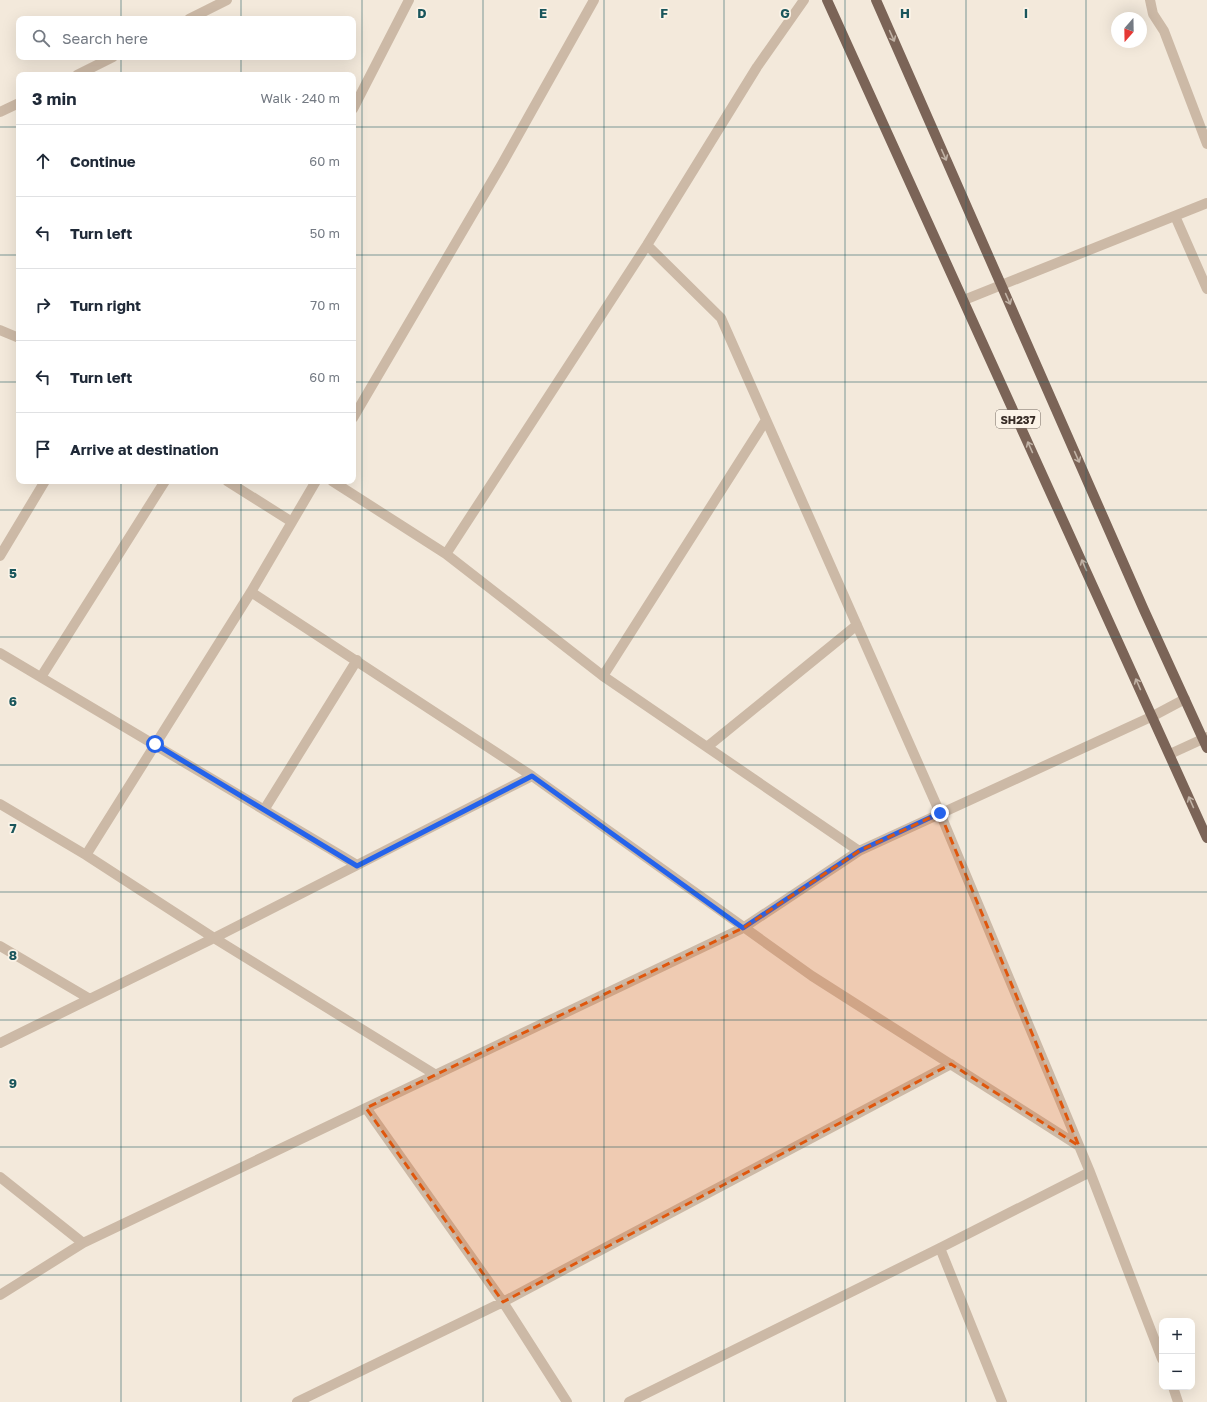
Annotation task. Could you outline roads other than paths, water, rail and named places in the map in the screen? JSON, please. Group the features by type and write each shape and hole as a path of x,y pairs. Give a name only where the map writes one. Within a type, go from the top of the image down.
{"main road":[{"name":"SH237","path":"828,0 1207,838"},
{"name":"SH237","path":"876,0 1144,610 1206,741"}],"street":[{"path":"195,16 227,0"},
{"path":"356,104 409,0"},
{"path":"356,413 502,164 594,0"},
{"path":"446,554 647,245 756,67 804,0"},
{"path":"1150,0 1153,14 1164,32 1207,144"},
{"path":"83,72 107,60"},
{"path":"0,112 16,104"},
{"path":"964,300 1207,203"},
{"path":"1175,216 1207,289"},
{"path":"647,245 721,318 940,813 1090,1172 1160,1354"},
{"path":"0,330 16,337"},
{"path":"603,676 766,420"},
{"path":"0,556 43,484"},
{"path":"41,677 164,484"},
{"path":"232,484 292,522"},
{"path":"86,855 251,592 314,484"},
{"path":"337,484 446,554 603,676 859,851"},
{"path":"251,592 532,776 812,976 1079,1146"},
{"path":"707,747 857,625"},
{"path":"0,653 155,744 357,866"},
{"path":"264,810 357,660"},
{"path":"0,1294 83,1243 743,928 859,851 1153,716 1185,699"},
{"path":"1170,754 1206,741"},
{"path":"0,1044 357,866 532,776"},
{"path":"0,804 86,855 214,938 436,1075"},
{"path":"0,946 90,999"},
{"path":"297,1402 503,1302 951,1064"},
{"path":"366,1108 503,1302 567,1402"},
{"path":"629,1402 1090,1172"},
{"path":"0,1177 83,1243"},
{"path":"940,1248 1002,1402"},
{"path":"1174,1390 1178,1402"}]}
